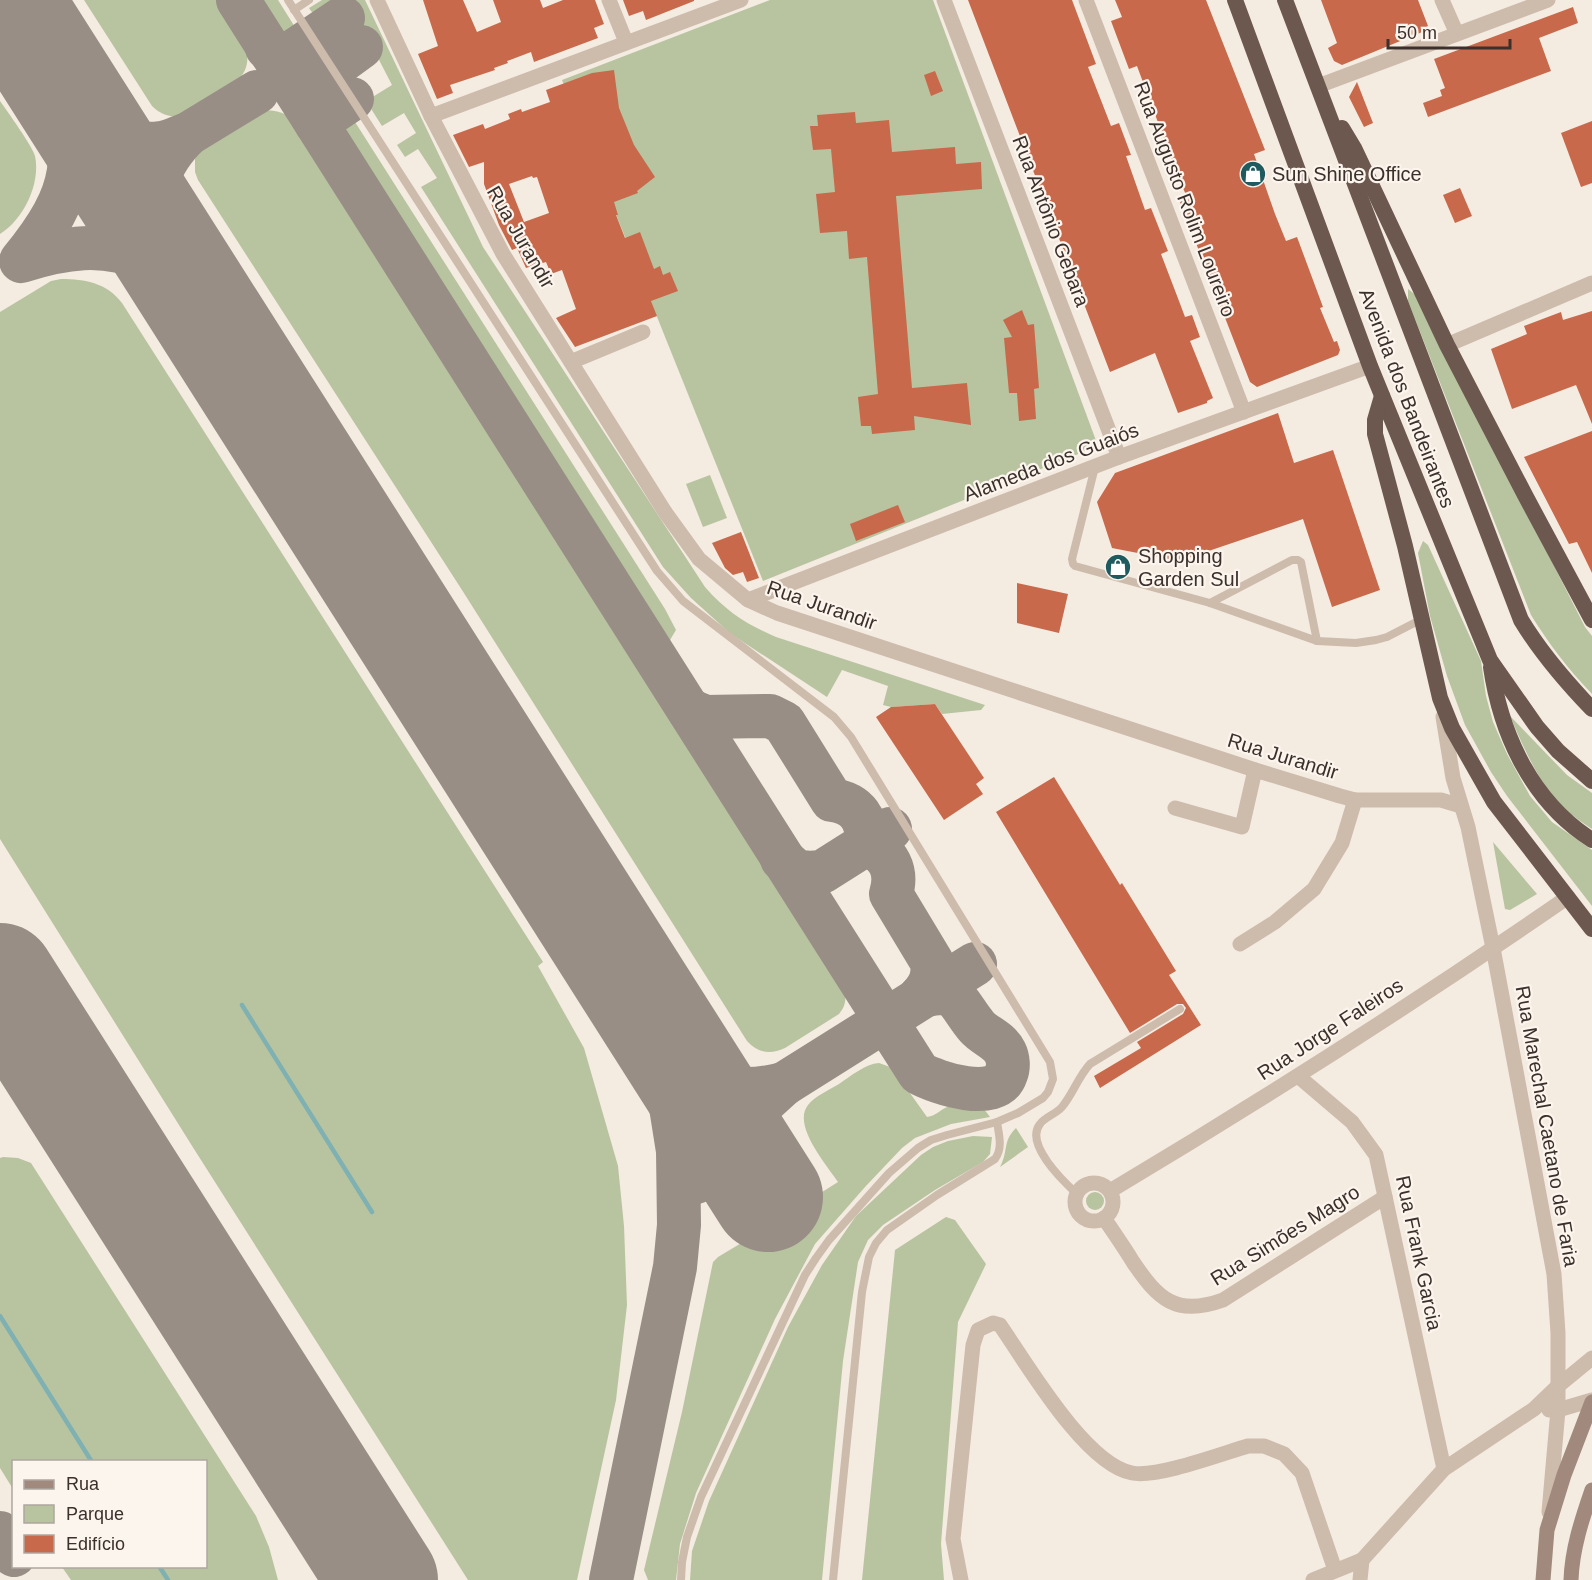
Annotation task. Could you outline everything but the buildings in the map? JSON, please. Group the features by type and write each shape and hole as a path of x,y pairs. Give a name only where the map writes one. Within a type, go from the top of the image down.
{"highway":[{"name":"Avenida dos Bandeirantes","path":"1235,0 1370,366 1490,660 1537,727 1558,751 1592,781"},
{"name":"Avenida dos Bandeirantes","path":"1285,0 1521,620 1539,650 1592,709"},
{"path":"1328,111 1354,148 1447,345 1592,620"},
{"path":"1382,396 1375,420 1375,434 1440,698 1452,728 1494,802 1592,929"},
{"path":"1490,660 1495,694 1502,719 1538,791 1559,815 1592,840"}],"main road":[{"path":"1543,1580 1547,1530 1564,1475 1592,1401"},
{"path":"1571,1580 1579,1529 1592,1490"}],"street":[{"name":"Rua Jurandir","path":"377,0 431,116 503,254 573,362 665,512 699,559 748,600 777,613 1255,770 1355,800 1441,800 1461,806"},
{"path":"609,0 626,42"},
{"path":"431,116 741,0"},
{"name":"Rua Antônio Gebara","path":"944,0 1119,457"},
{"name":"Rua Augusto Rolim Loureiro","path":"1086,0 1244,412"},
{"path":"1442,0 1456,34"},
{"path":"1318,86 1548,0"},
{"path":"1447,345 1592,283"},
{"path":"573,362 643,332"},
{"name":"Alameda dos Guaiós","path":"748,600 1119,457 1370,366"},
{"name":"Rua Marechal Caetano de Faria","path":"1440,698 1453,778 1465,815 1493,948 1554,1274 1558,1333 1558,1410 1547,1530"},
{"path":"1175,808 1242,827 1255,770"},
{"path":"1240,944 1275,922 1314,889 1342,843 1355,800"},
{"name":"Rua Jorge Faleiros","path":"1110,1191 1298,1076 1568,897"},
{"name":"Rua Frank Garcia","path":"1298,1076 1352,1122 1376,1155 1444,1469"},
{"path":"1097,1183 1110,1191 1113,1197 1112,1209 1104,1218 1091,1221 1084,1218 1076,1208 1077,1194 1082,1188 1097,1183"},
{"name":"Rua Simões Magro","path":"1104,1218 1148,1284 1162,1298 1172,1304 1195,1307 1222,1300 1386,1197"},
{"path":"961,1580 952,1539 973,1345 978,1330 987,1324 996,1323 1074,1430 1097,1454 1114,1467 1133,1473 1153,1473 1248,1446 1264,1446 1284,1454 1302,1473 1335,1570"},
{"path":"1313,1580 1362,1560 1444,1469 1534,1409 1592,1358"},
{"path":"1534,1409 1558,1410 1592,1401"},
{"path":"1360,1580 1362,1560"}],"lane":[{"path":"288,0 657,571 683,602 834,717 851,737 1050,1062 1053,1079 1043,1098 1018,1113 996,1122 931,1140 918,1148 889,1173 829,1240 816,1258 805,1275 701,1497 687,1537 681,1580"},
{"path":"294,10 309,0"},
{"path":"1095,467 1072,564 1210,603 1317,641 1356,643 1376,640 1422,620"},
{"path":"1210,603 1292,560 1300,560 1317,641"},
{"path":"1077,1194 1047,1161 1036,1142 1039,1125 1061,1108 1090,1064 1180,1009"},
{"path":"832,1580 862,1292 869,1257 876,1243 887,1230 995,1159 999,1153 1000,1144 996,1122"}],"green space":[{"path":"84,0 220,0 239,31 247,52 247,63 235,83 237,87 195,112 173,117 163,114 152,106"},
{"path":"253,0 278,0 298,32 297,38 290,43 280,42"},
{"path":"322,0 345,0 316,18 309,8"},
{"path":"348,0 365,0 483,247 705,587 721,604 738,616 776,637 985,705 981,710 942,714 935,704 891,707 883,705 888,686 842,670 827,697 731,634 691,598 663,567 421,187 437,178 418,149 405,157 397,145 416,133 404,113 382,126 366,101 392,85"},
{"path":"770,0 933,0 1098,446 763,581 562,80"},
{"path":"302,54 310,54 316,60 316,68 310,74 302,74 296,68 296,60"},
{"path":"321,86 329,86 334,91 332,102 321,104 316,99 316,91"},
{"path":"0,101 30,145 35,156 36,167 33,189 23,211 0,234"},
{"path":"264,110 282,113 296,123 558,531 844,985 845,1000 839,1014 785,1048 774,1052 764,1052 747,1041 462,590 198,180 195,172 195,159 204,144 245,116"},
{"path":"348,111 665,609 676,630 670,640 660,639 650,628 335,129 338,116"},
{"path":"61,279 95,284 110,291 122,303 543,962 538,966 584,1048 618,1166 624,1226 627,1305 616,1400 577,1580 468,1580 0,839 0,312 51,281"},
{"path":"1408,289 1417,296 1585,627 1592,636 1592,694 1559,656 1531,615 1408,301"},
{"path":"710,475 727,518 703,527 686,484"},
{"path":"1423,541 1428,545 1481,661 1486,696 1493,722 1507,754 1530,796 1552,822 1592,850 1592,906 1507,796 1465,725 1447,676 1430,616 1418,553"},
{"path":"1510,716 1567,775 1592,793 1592,829 1565,809 1547,789 1533,766"},
{"path":"1493,842 1537,894 1510,910 1505,909"},
{"path":"879,1063 890,1067 895,1072 927,1117 947,1107 965,1104 981,1105 990,1117 951,1124 915,1138 902,1148 865,1187 815,1244 775,1319 696,1493 680,1544 676,1580 648,1580 644,1570 682,1412 713,1262 763,1230 776,1245 812,1221 800,1206 838,1182 812,1144 804,1123 804,1113 808,1105 818,1096 863,1068"},
{"path":"1016,1128 1028,1147 1000,1167 1007,1142"},
{"path":"973,1136 992,1137 990,1154 983,1162 935,1190 883,1225 868,1240 858,1262 843,1361 822,1580 690,1580 692,1551 709,1501 788,1327 822,1265 856,1216 921,1155 948,1141"},
{"path":"0,1158 18,1158 31,1163 256,1516 269,1547 278,1580 71,1580 63,1568 207,1568 207,1460 12,1460 12,1487 0,1468"},
{"path":"1095,1192 1103,1197 1104,1201 1099,1209 1095,1210 1087,1205 1086,1201 1091,1193"},
{"path":"946,1217 955,1220 986,1264 958,1322 941,1544 944,1580 862,1580 895,1250"}],"waterway":[{"path":"242,1005 372,1212"},
{"path":"0,1316 91,1460"},
{"path":"160,1568 168,1580"}],"taxiway":[{"path":"238,0 919,1073 966,1088 979,1089 1000,1083 1006,1074 1008,1063 1005,1052 999,1044 977,1027 956,999 950,995 943,993 920,997"},
{"path":"267,48 277,55 288,55 343,18"},
{"path":"289,83 299,86 309,85 361,47"},
{"path":"52,72 67,127 70,150 69,172 64,193 54,214 21,261 84,248 115,250 131,254 166,271 212,323"},
{"path":"188,134 257,92"},
{"path":"316,123 352,99"},
{"path":"78,113 107,131 138,143 164,142 188,134 167,159 161,171 156,195 159,239"},
{"path":"689,710 705,717 770,716 784,723 832,800 848,805 860,814 865,828 866,845 881,852 890,864 893,878 891,894 932,962 930,981 920,997"},
{"path":"782,859 796,871 822,872 890,829"},
{"path":"585,909 647,1021 668,1088 678,1151 679,1225 675,1267 611,1580"},
{"path":"784,1084 975,964"},
{"path":"676,1052 702,1073 724,1086 750,1089 784,1084 750,1115 732,1140"},
{"path":"696,1182 709,1104"},
{"path":"334,1502 363,1580"},
{"path":"0,1533 12,1552"}],"runway":[{"path":"7,0 768,1197"},
{"path":"0,978 383,1580"}],"place":[{"name":"Sun Shine Office","path":"1253,174"},
{"name":"Shopping Garden Sul","path":"1118,567"}]}
